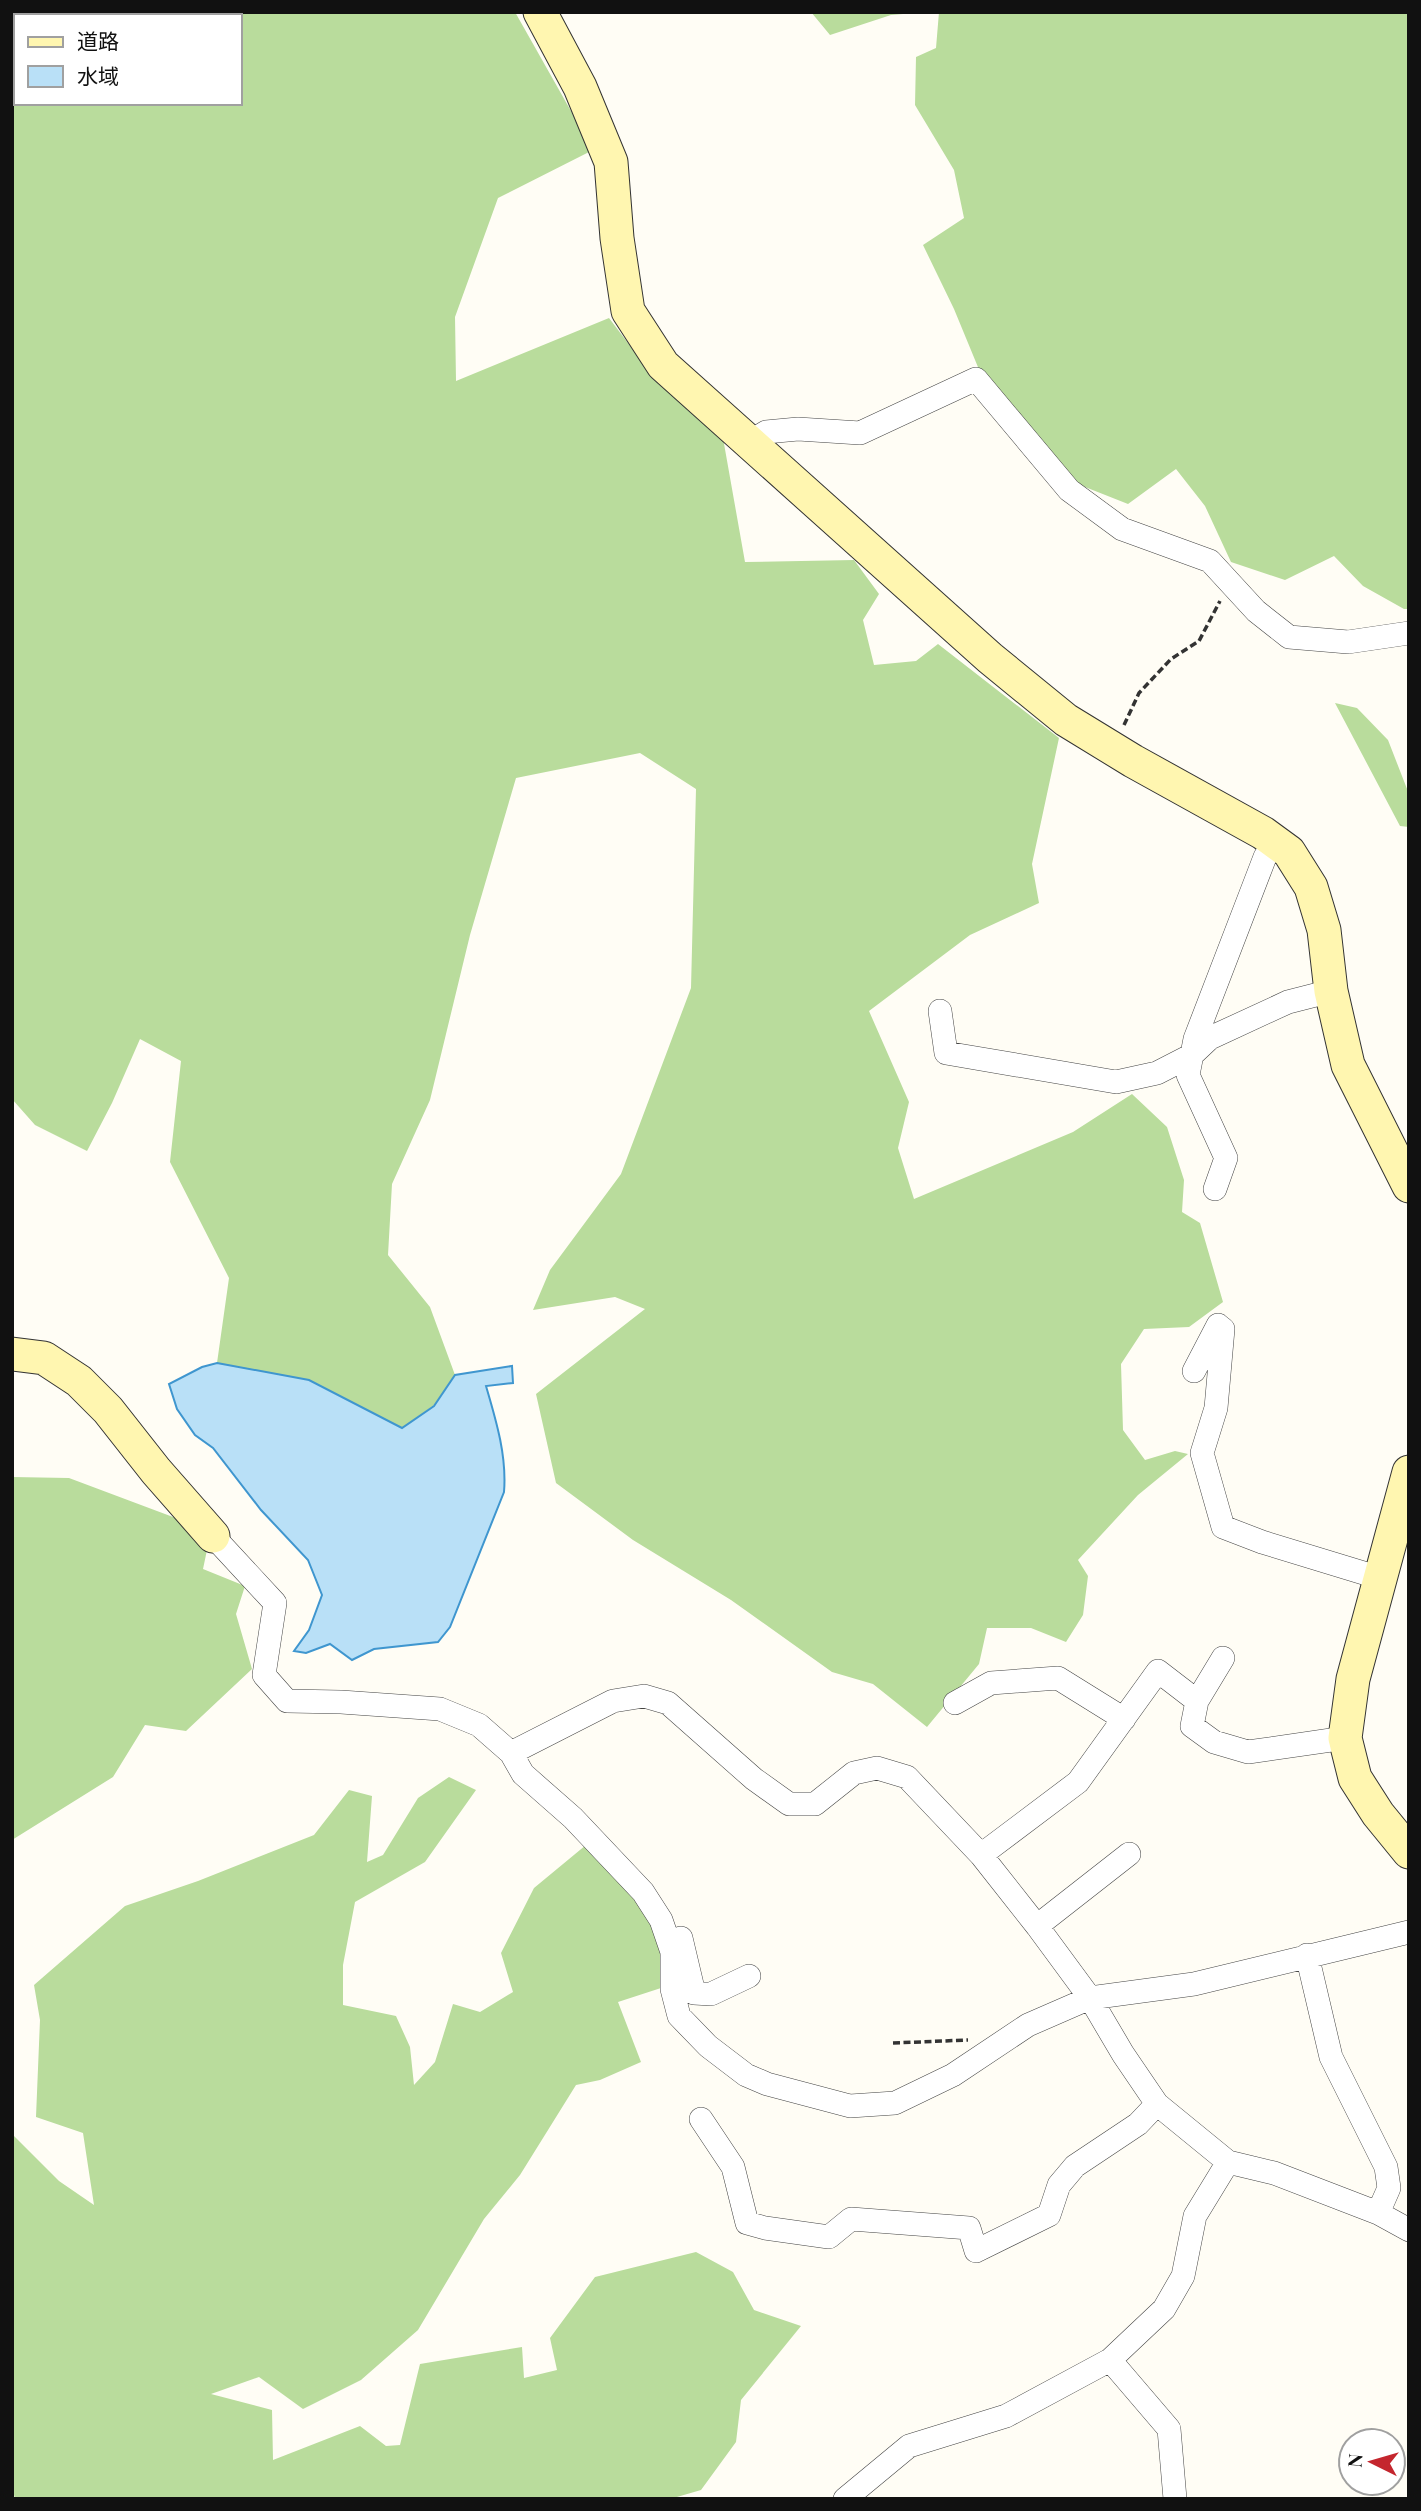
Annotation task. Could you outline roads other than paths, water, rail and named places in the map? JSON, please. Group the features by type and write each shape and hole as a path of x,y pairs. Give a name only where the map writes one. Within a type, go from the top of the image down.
{"street":[{"path":"540,12 580,87 611,162 617,238 628,312 663,365 751,441 990,658 1066,720 1289,852 1311,887 1324,930 1331,991 1348,1065 1409,1186"},
{"path":"751,441 766,432 799,429 860,433 976,379 1069,490 1122,528 1210,561 1256,611 1289,637 1348,642 1409,633"},
{"path":"1215,1189 1226,1158 1188,1075 1195,1039 1265,857 1275,842"},
{"path":"940,1011 946,1052 1116,1082 1157,1073 1192,1055 1210,1038 1288,1002 1331,991"},
{"path":"1194,1371 1218,1325 1223,1329 1216,1408 1202,1453 1223,1527 1262,1542 1380,1577"},
{"path":"12,1354 44,1358 79,1381 108,1410 156,1471 275,1603 264,1675 287,1701 440,1709 479,1725 511,1753 523,1774 573,1818 643,1892 662,1920 672,1952 672,1989 679,2016 708,2046 746,2075 767,2084 850,2106 895,2103 953,2075 1028,2025 1090,1998 1195,1984 1409,1932"},
{"path":"1409,1472 1353,1679 1345,1738 1355,1778 1378,1814 1409,1852"},
{"path":"1223,1658 1197,1701 1192,1726 1214,1742 1248,1752 1345,1738"},
{"path":"981,1855 1078,1782 1158,1671 1197,1701"},
{"path":"955,1703 991,1683 1058,1678 1124,1719"},
{"path":"511,1753 613,1701 644,1696 668,1703 754,1779 789,1804 816,1804 854,1773 877,1768 907,1777 981,1855 1037,1926 1090,1998 1157,2104 1228,2162 1274,2173 1378,2213 1409,2230"},
{"path":"1037,1926 1129,1854"},
{"path":"643,1892 676,1917 694,1993 711,1994 749,1976"},
{"path":"1307,1955 1331,2057 1386,2167 1389,2189 1378,2213"},
{"path":"701,2119 733,2167 747,2223 829,2237 851,2219 969,2228 976,2251 1049,2215 1059,2185 1075,2166 1138,2124 1157,2104"},
{"path":"845,2499 909,2446 1006,2416 1110,2360 1164,2309 1183,2276 1195,2216 1228,2162"},
{"path":"1110,2360 1169,2429 1175,2499"}],"water":[{"path":"217,1363 309,1380 402,1428 434,1406 455,1375 512,1366 513,1383 486,1386 502,1452 504,1492 450,1627 438,1642 374,1649 352,1660 330,1644 306,1653 294,1651 309,1630 322,1595 308,1560 261,1510 213,1448 195,1435 177,1409 169,1384 202,1367"}]}
